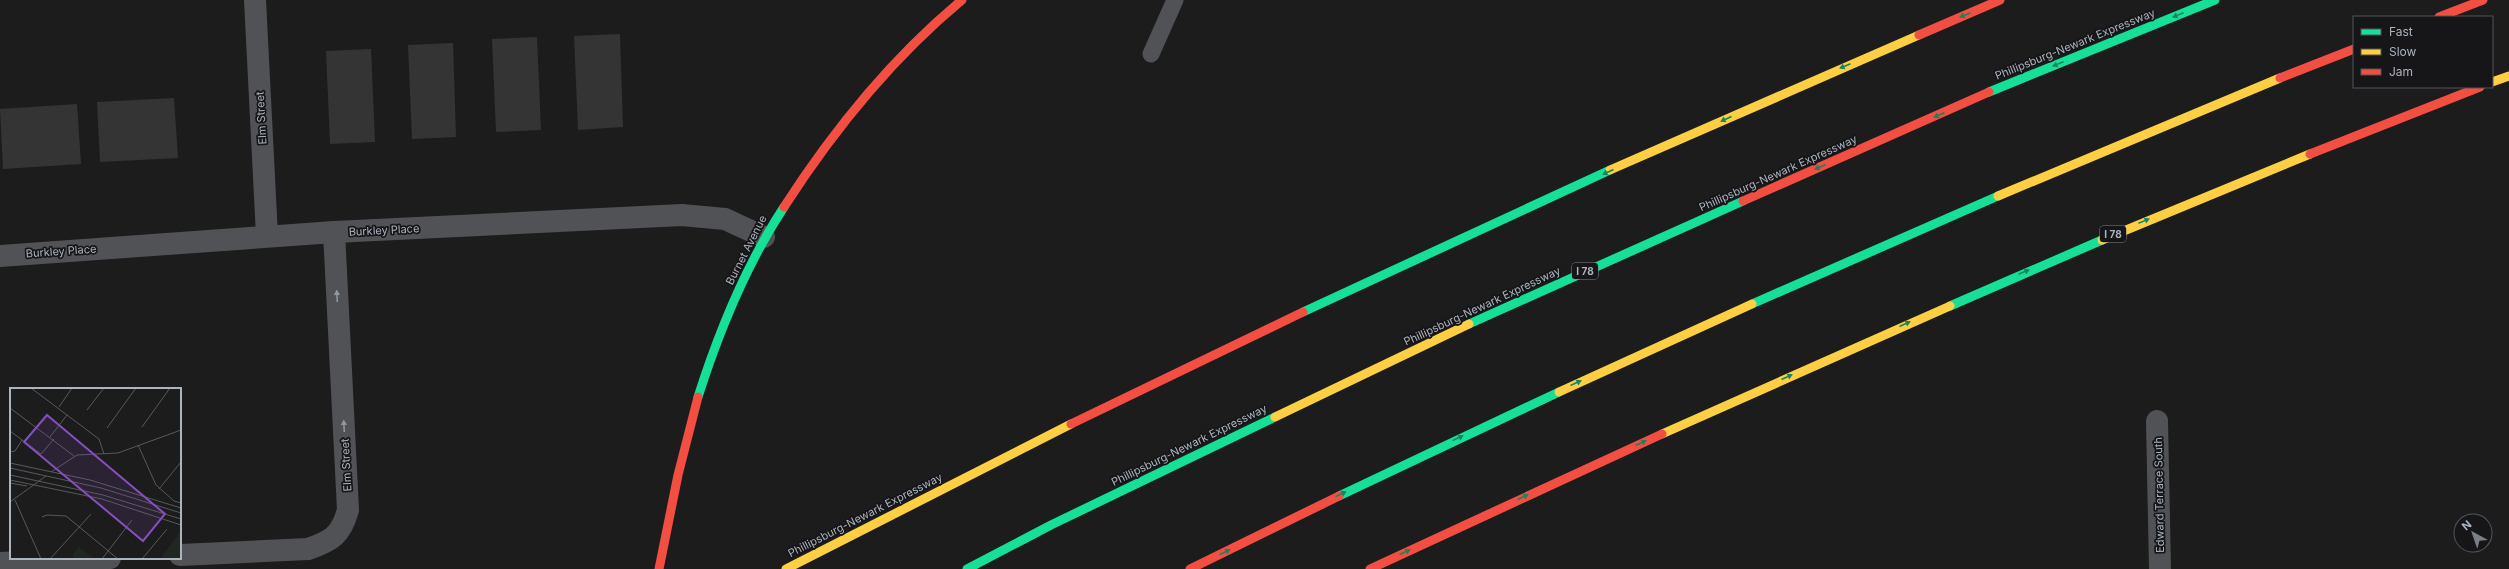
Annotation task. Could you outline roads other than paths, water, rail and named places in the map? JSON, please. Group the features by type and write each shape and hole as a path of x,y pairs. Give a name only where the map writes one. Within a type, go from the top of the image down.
{"main road":[{"name":"Burnet Avenue","path":"659,569 674,492 703,382 727,315 764,237 795,187 826,143 869,92 962,0"},
{"name":"Phillipsburg-Newark Expressway","path":"786,569 1019,451 1400,266 1778,95 2000,0"},
{"name":"Phillipsburg-Newark Expressway","path":"967,569 1051,525 1419,348 1606,261 2000,88 2215,0"},
{"path":"2442,16 2484,0"},
{"path":"1190,569 1524,406 1732,312 1955,214 2353,49"},
{"path":"2493,82 2509,76"},
{"name":"I 78","path":"1370,569 1560,479 1940,308 2156,216 2477,88"}],"street":[{"name":"Elm Street","path":"255,0 267,236"},
{"name":"Burkley Place","path":"0,256 267,236 682,215 725,219 764,237"},
{"name":"Elm Street","path":"181,555 308,549 325,543 339,532 348,510 334,232"},
{"name":"Edward Terrace South","path":"2157,421 2160,569"},
{"path":"0,563 88,559"}],"lane":[{"path":"1151,54 1175,0"}]}
